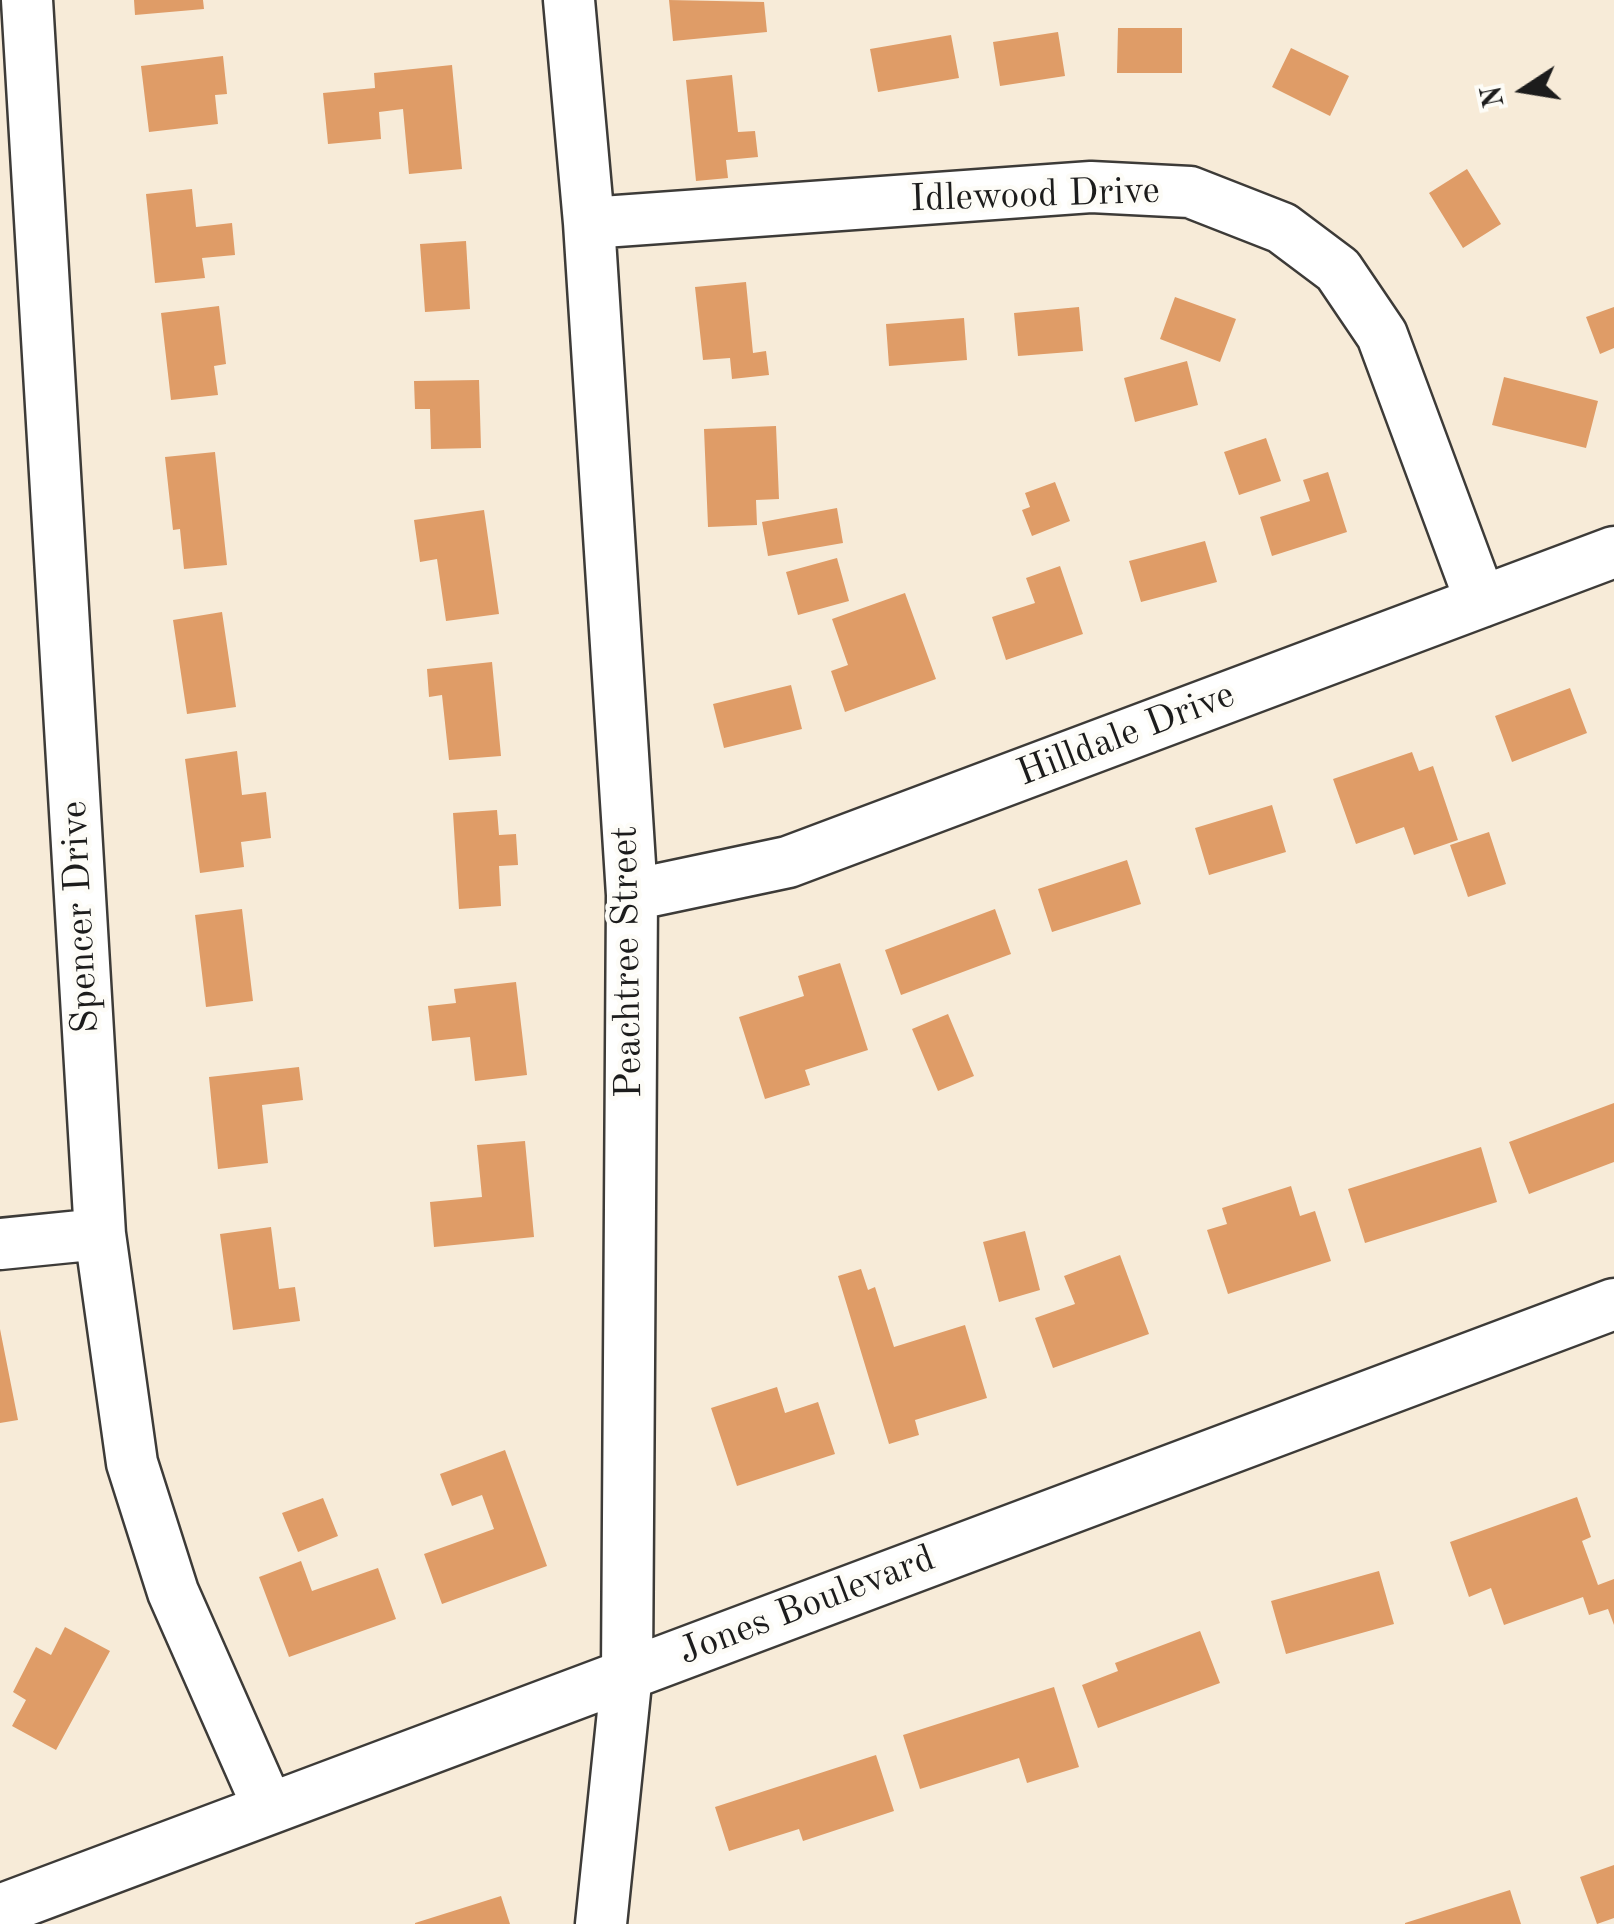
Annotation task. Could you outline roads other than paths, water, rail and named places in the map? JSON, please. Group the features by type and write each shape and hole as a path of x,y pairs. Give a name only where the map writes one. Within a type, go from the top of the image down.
{"street":[{"name":"Spencer Drive","path":"27,0 100,1234 132,1463 173,1592 268,1807"},
{"name":"Peachtree Street","path":"569,0 589,223 632,895 628,1673 601,1924"},
{"name":"Idlewood Drive","path":"589,223 1091,187 1190,192 1282,228 1338,270 1382,335 1481,602"},
{"name":"Hilldale Drive","path":"632,895 788,862 1614,552"},
{"path":"0,1244 100,1234"},
{"name":"Jones Boulevard","path":"0,1910 1614,1304"}]}
